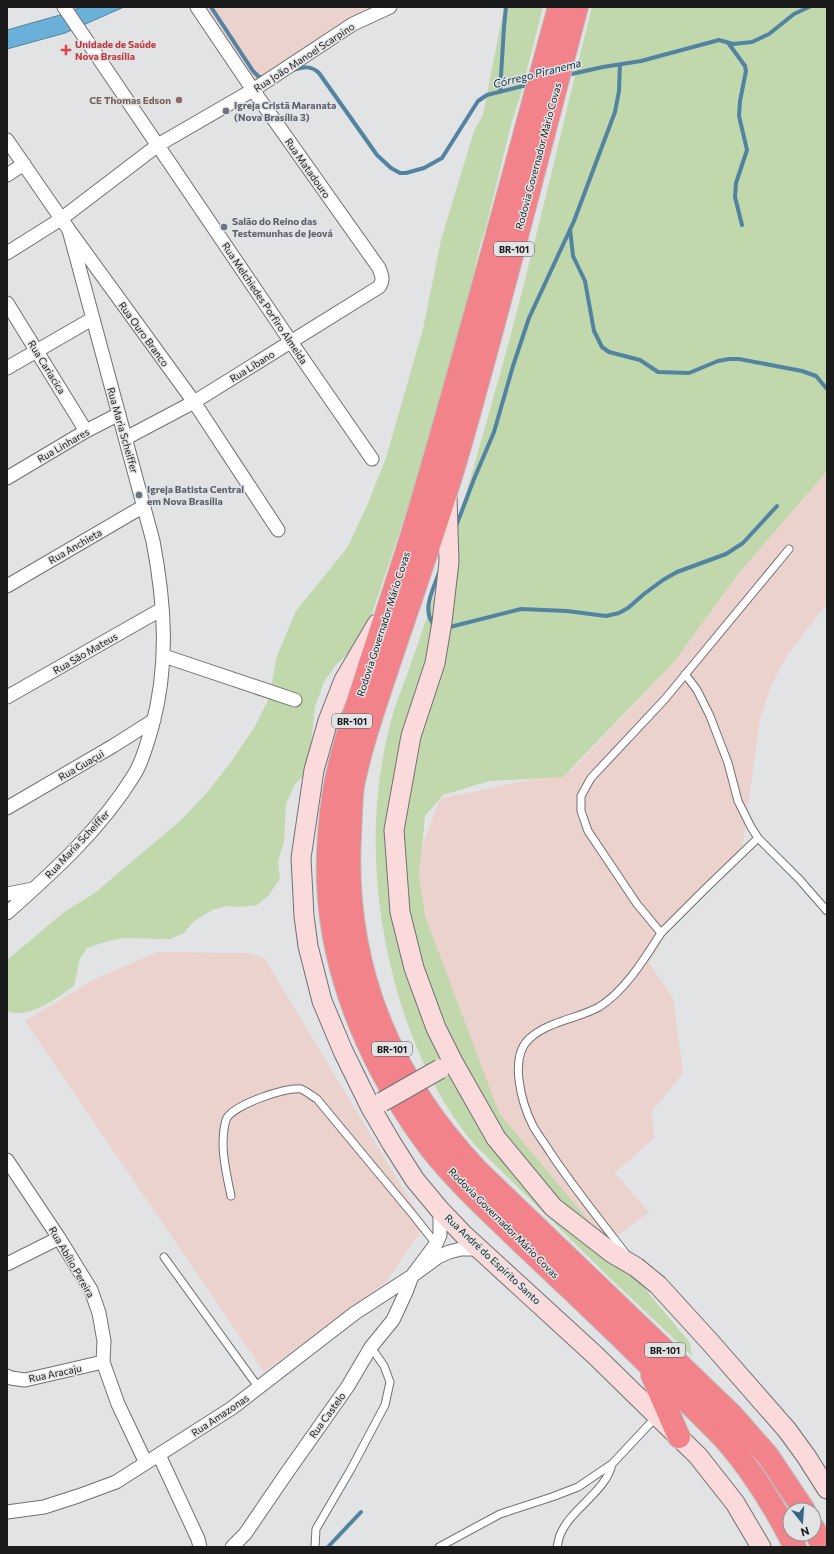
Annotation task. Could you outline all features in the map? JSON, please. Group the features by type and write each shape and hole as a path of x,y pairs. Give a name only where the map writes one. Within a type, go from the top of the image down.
{"highway":[{"name":"Rodovia Governador Mário Covas","path":"559,7 469,340 414,529 349,730 333,795 328,858 331,917 335,945 351,1002 362,1032 406,1114 436,1155 476,1198 726,1441 763,1491 795,1547"},
{"name":"Rodovia Governador Mário Covas","path":"577,7 510,262 447,490 432,541 370,722 353,789 349,858 352,910 360,960 375,1010 388,1042 411,1085 434,1119 460,1152 732,1415 768,1456 799,1502"},
{"path":"646,1362 679,1437"}],"street":[{"name":"Rua Melchiedes Porfiro Almeida","path":"64,7 372,459"},
{"name":"Rua Matadouro","path":"197,7 253,90 379,268"},
{"name":"Rua João Manoel Scarpino","path":"7,253 61,218 158,145 253,90 353,24 390,7"},
{"name":"Rua Ouro Branco","path":"7,140 69,230 194,402 278,530"},
{"path":"7,175 24,164"},
{"name":"Rua Maria Scheiffer","path":"7,913 73,851 105,816 134,774 147,747 154,720 164,656 160,578 153,541 69,230"},
{"name":"Rua Líbano","path":"126,438 194,402 379,286 383,277 379,268"},
{"name":"Rua Cariacica","path":"7,304 86,431"},
{"path":"7,368 92,319"},
{"name":"Rua Linhares","path":"7,478 86,431 119,414"},
{"name":"Rodovia Governador Mário Covas","path":"447,490 449,562 442,622 435,663 411,736 394,830 400,912 414,968 436,1028 446,1065 496,1138 553,1207 612,1253 648,1276 663,1290 786,1430 806,1456 827,1489"},
{"name":"Rua Anchieta","path":"7,586 144,506"},
{"name":"Rua André do Espírito Santo","path":"390,603 344,680 328,721 314,770 301,858 304,916 308,946 322,1001 343,1051 377,1105 392,1144 416,1180 440,1210 596,1356 679,1437 717,1479 739,1509 761,1547"},
{"name":"Rua São Mateus","path":"7,697 162,609"},
{"path":"164,656 295,700"},
{"name":"Rua Guaçui","path":"7,808 113,746 154,720"},
{"path":"7,894 34,889"},
{"path":"377,1105 446,1065"},
{"name":"Rua Abílio Pereira","path":"7,1160 59,1238 91,1290 99,1313 104,1341 103,1362 118,1404 146,1463"},
{"name":"Rua Amazonas","path":"412,1276 436,1244 440,1235 440,1210"},
{"path":"7,1264 59,1238"},
{"name":"Rua Amazonas","path":"7,1512 44,1507 116,1482 232,1408 355,1313 412,1276 438,1257 461,1249 480,1249"},
{"name":"Rua Castelo","path":"232,1547 246,1534 348,1386 371,1348 393,1320 412,1276"},
{"name":"Rua Aracaju","path":"7,1376 10,1378 24,1380 103,1362"},
{"path":"159,1455 198,1539 200,1547"}],"lane":[{"path":"661,933 637,904 588,831 581,811 581,796 591,778 665,699 789,549"},
{"path":"685,674 697,690 710,716 728,763 738,801 758,838 827,911"},
{"path":"636,1267 560,1168 534,1127 522,1095 518,1068 522,1047 530,1038 540,1031 598,1007 613,996 633,973 661,933 758,838"},
{"path":"231,1196 225,1169 223,1148 223,1132 227,1118 237,1108 285,1090 301,1089 317,1099 436,1244"},
{"path":"164,1257 259,1388"},
{"path":"315,1547 316,1529 384,1405 390,1382 384,1366 371,1348"},
{"path":"439,1547 500,1514 578,1487 612,1464 657,1416"},
{"path":"557,1547 560,1534 573,1515 610,1473 612,1464"}],"shaded area":[{"path":"200,7 383,7 251,82"},
{"path":"827,471 827,604 787,655 771,686 760,719 742,848 683,907 649,963 673,998 683,1073 652,1111 654,1138 615,1173 649,1212 610,1241 518,1156 454,1054 409,882 440,799 571,771 674,662 739,573"},
{"path":"158,952 249,953 264,958 425,1225 386,1282 264,1372 25,1021 95,979"}],"green space":[{"path":"504,7 543,7 520,97 512,121 428,448 368,625 354,648 335,666 324,682 315,707 310,754 306,774 295,784 286,804 284,842 278,861 280,879 268,896 257,905 240,907 227,906 212,910 193,922 184,933 170,939 124,938 108,941 87,948 80,958 74,986 51,1002 33,1010 24,1013 7,1011 7,960 63,913 96,892 180,821 204,796 231,762 254,728 269,698 277,656 296,611 347,548 367,506 386,458 423,329 441,240 474,131 483,115"},
{"path":"592,7 827,7 827,471 739,573 674,662 563,777 489,781 443,795 425,816 419,875 425,916 499,1113 690,1343 692,1356 609,1277 476,1146 463,1130 441,1097 431,1079 415,1042 401,1004 384,934 376,863 378,791 383,756 391,721 449,551 503,363 530,261"}],"water":[{"path":"81,7 124,7 65,33 7,49 7,30 67,13"}],"waterway":[{"name":"Córrego Piranema","path":"211,7 253,71 259,77 265,77"},
{"path":"500,92 506,7"},
{"name":"Córrego Piranema","path":"567,75 641,61 719,40 733,44 752,42 769,34 794,14 809,7"},
{"path":"729,44 745,66 746,71 740,101 739,116 747,150 736,183 735,197 742,225"},
{"path":"455,529 494,432 513,366 529,318 574,221 615,112 619,91 620,64"},
{"name":"Córrego Piranema","path":"293,70 307,67 316,70 377,155 391,168 400,173 406,173 424,168 442,158 478,101 487,95 531,84"},
{"path":"570,229 573,256 585,281 594,331 602,347 609,352 640,360 658,372 689,373 718,361 739,359 802,371 816,376 827,389"},
{"path":"446,628 521,609 567,611 606,616 619,613 628,608 663,580 677,572 726,554 743,543 777,506"},
{"path":"436,627 431,621 428,608 431,594 439,573"},
{"path":"328,1547 361,1512"}],"place":[{"name":"Unidade de Saúde Nova Brasília","path":"66,50"},
{"name":"CE Thomas Edson","path":"179,100"},
{"name":"Igreja Cristã Maranata (Nova Brasília 3)","path":"226,111"},
{"name":"Salão do Reino das Testemunhas de Jeová","path":"224,227"},
{"name":"Igreja Batista Central em Nova Brasília","path":"139,495"}]}
